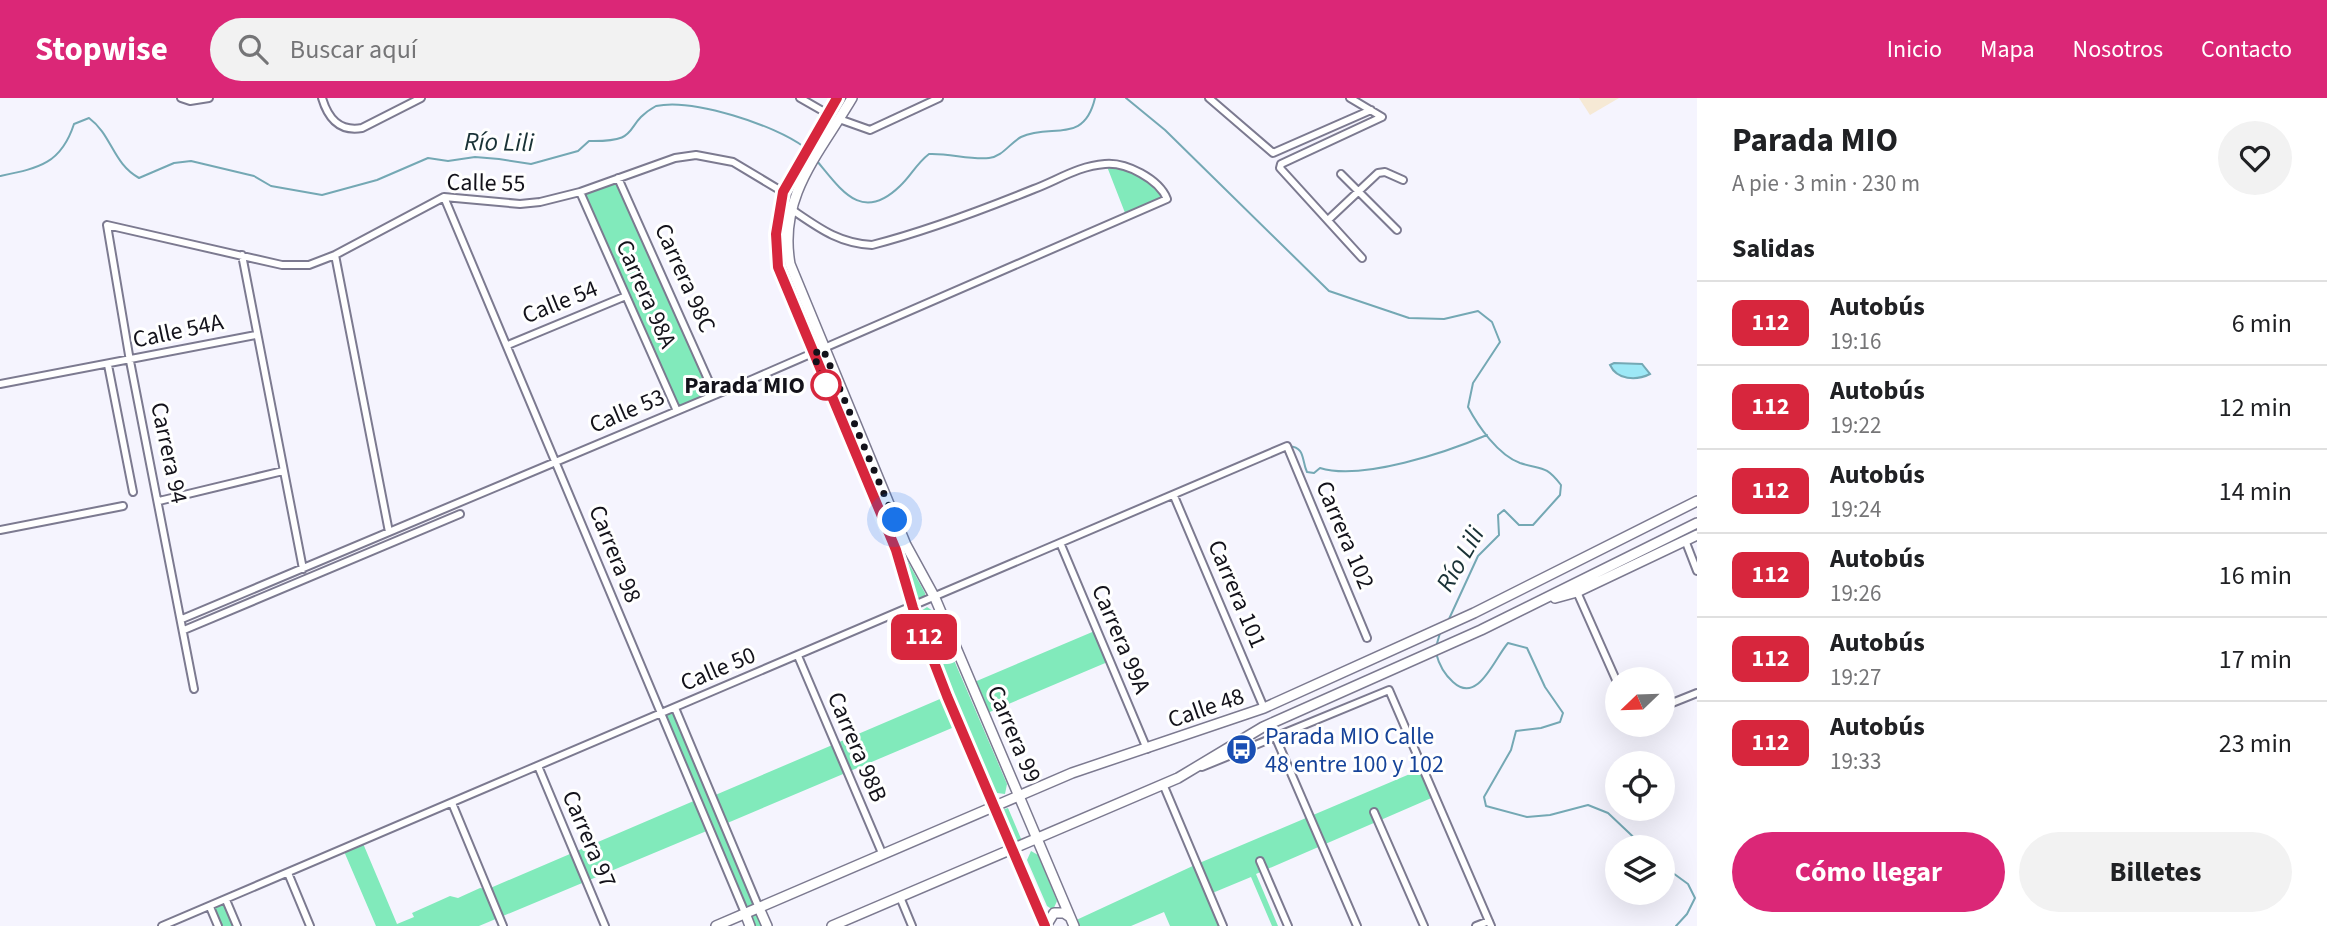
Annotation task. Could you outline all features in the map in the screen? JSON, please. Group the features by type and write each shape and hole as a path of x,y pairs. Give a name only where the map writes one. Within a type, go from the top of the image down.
{"main road":[{"name":"Carrera 99","path":"837,98 790,208 786,231 790,264 906,545 935,598 1072,922"},
{"name":"Carrera 99","path":"852,98 839,119 797,168 783,192 776,234 778,267 896,550 913,608 1046,926"},
{"name":"Calle 48","path":"716,926 1072,773 1264,708 1523,589 1697,501"},
{"name":"Calle 48","path":"832,926 1178,778 1263,727 1348,691 1532,605 1697,523"},
{"path":"1532,605 1577,592 1697,535"},
{"path":"759,908 767,926"},
{"path":"1046,926 1054,913 1061,912 1072,922"},
{"name":"Carrera 98","path":"745,914 751,926"}],"street":[{"path":"181,98 190,101 209,98"},
{"path":"322,98 327,113 334,122 353,129 362,128 421,98"},
{"path":"800,98 828,114"},
{"path":"839,119 870,130 939,98"},
{"path":"1209,98 1273,153 1371,110"},
{"path":"1350,98 1382,117 1280,164 1280,168 1362,258"},
{"name":"Calle 55","path":"107,225 282,265 309,265 335,255 444,197 520,204 580,192 675,158 696,155 733,162 783,192"},
{"name":"Calle 53","path":"183,619 813,354 1163,202 1166,196 1145,176 1106,164 1080,168 1031,191 872,245 852,244 832,238 790,208"},
{"path":"1328,220 1378,173 1385,172 1403,180"},
{"path":"1342,174 1397,230"},
{"name":"Carrera 98C","path":"618,178 715,396"},
{"name":"Carrera 98A","path":"580,192 677,411"},
{"name":"Carrera 98","path":"444,197 745,914"},
{"name":"Carrera 94","path":"107,225 130,361 183,619 194,689"},
{"path":"242,255 303,569"},
{"path":"335,255 389,532"},
{"name":"Calle 54","path":"508,345 626,296"},
{"name":"Calle 54A","path":"0,384 256,335"},
{"name":"Calle 54A","path":"108,365 133,492"},
{"name":"Calle 50","path":"162,926 1061,545 1287,446"},
{"name":"Carrera 102","path":"1287,446 1367,638"},
{"path":"159,501 282,471"},
{"name":"Carrera 101","path":"1174,496 1264,708"},
{"path":"0,530 123,506"},
{"path":"184,630 460,514"},
{"path":"1685,540 1697,571"},
{"name":"Carrera 99A","path":"1061,545 1147,749"},
{"path":"1577,592 1610,667"},
{"name":"Carrera 98B","path":"798,656 882,853"},
{"name":"Calle 48","path":"1178,778 1389,690 1490,923"},
{"path":"1675,702 1697,693"},
{"path":"676,708 759,908"},
{"path":"1275,736 1357,926"},
{"name":"Carrera 97","path":"538,766 605,926"},
{"path":"1163,784 1223,926"},
{"path":"452,803 503,926"},
{"path":"1374,812 1424,926"},
{"path":"1260,861 1289,926"},
{"path":"288,873 310,926"},
{"path":"900,897 912,926"},
{"path":"226,900 237,926"},
{"path":"210,907 218,926"},
{"path":"1476,926 1490,923"}],"shaded area":[{"path":"1579,98 1619,98 1590,115"}],"green space":[{"path":"1106,164 1145,176 1166,196 1127,218"},
{"path":"618,178 715,395 677,411 580,192"},
{"path":"902,551 925,593 925,598 915,599"},
{"path":"927,607 933,611 1007,784 1005,794 997,793 994,788 921,617 921,611"},
{"path":"1097,630 1110,661 985,714 972,683"},
{"path":"947,696 959,725 725,824 767,926 750,926 709,830 479,926 376,926 343,849 362,841 397,924 414,917 412,913 450,896 458,898 480,888 488,889 696,800 660,714 675,708 713,796"},
{"path":"1424,768 1436,796 1256,874 1278,926 1272,926 1251,877 1210,894 1223,926 1170,926 1164,912 1131,926 1074,926 1072,922 1197,864"},
{"path":"1008,808 1022,841 1016,844 1002,810"},
{"path":"1031,851 1038,855 1057,901 1053,910 1047,906 1027,860"},
{"path":"226,900 237,926 218,926 210,907"}],"water":[{"path":"1642,364 1650,374 1627,378 1613,370 1610,365"}],"waterway":[{"name":"Río Lili","path":"817,161 844,192 854,199 875,202 887,197 900,186 929,154 994,157 1021,137 1075,127 1090,113 1095,98"},
{"name":"Río Lili","path":"1126,98 1165,130 1329,291 1409,318 1444,319 1478,311 1492,322 1500,342 1473,383 1468,407 1483,431 1504,454 1551,474 1561,485 1560,495 1533,525 1519,525 1504,510 1498,515 1499,535 1478,556 1449,619"},
{"name":"Río Lili","path":"0,176 47,162 62,148 74,124 89,118 103,133 123,165 139,178 174,163 191,161 254,176 271,186 322,195 377,180 428,158 448,161 475,157 531,164 578,151 589,141 606,141 625,136 645,113 656,106 690,106 733,115 774,130 804,147"},
{"path":"1289,446 1301,452 1307,472 1314,473 1320,468 1358,471 1404,463 1487,435"},
{"name":"Río Lili","path":"1436,647 1440,633"},
{"name":"Río Lili","path":"1436,653 1442,669 1450,679 1462,688 1470,688 1485,677 1508,643 1527,648 1545,687 1563,713 1560,722 1516,731 1511,750 1484,797 1486,806 1527,817 1550,815 1588,805 1608,813 1631,835"},
{"name":"Río Lili","path":"1675,874 1688,884 1695,898 1687,914 1676,926"}],"bus line":[{"name":"112","path":"837,98 783,192 776,234 778,267 896,550 913,608 947,696 1045,926"}],"place":[{"name":"Parada MIO","path":"826,385"},
{"name":"Parada MIO Calle 48 entre 100 y 102","path":"1242,750"}],"route":[{"path":"826,385 813,354 823,349 895,520"}]}
